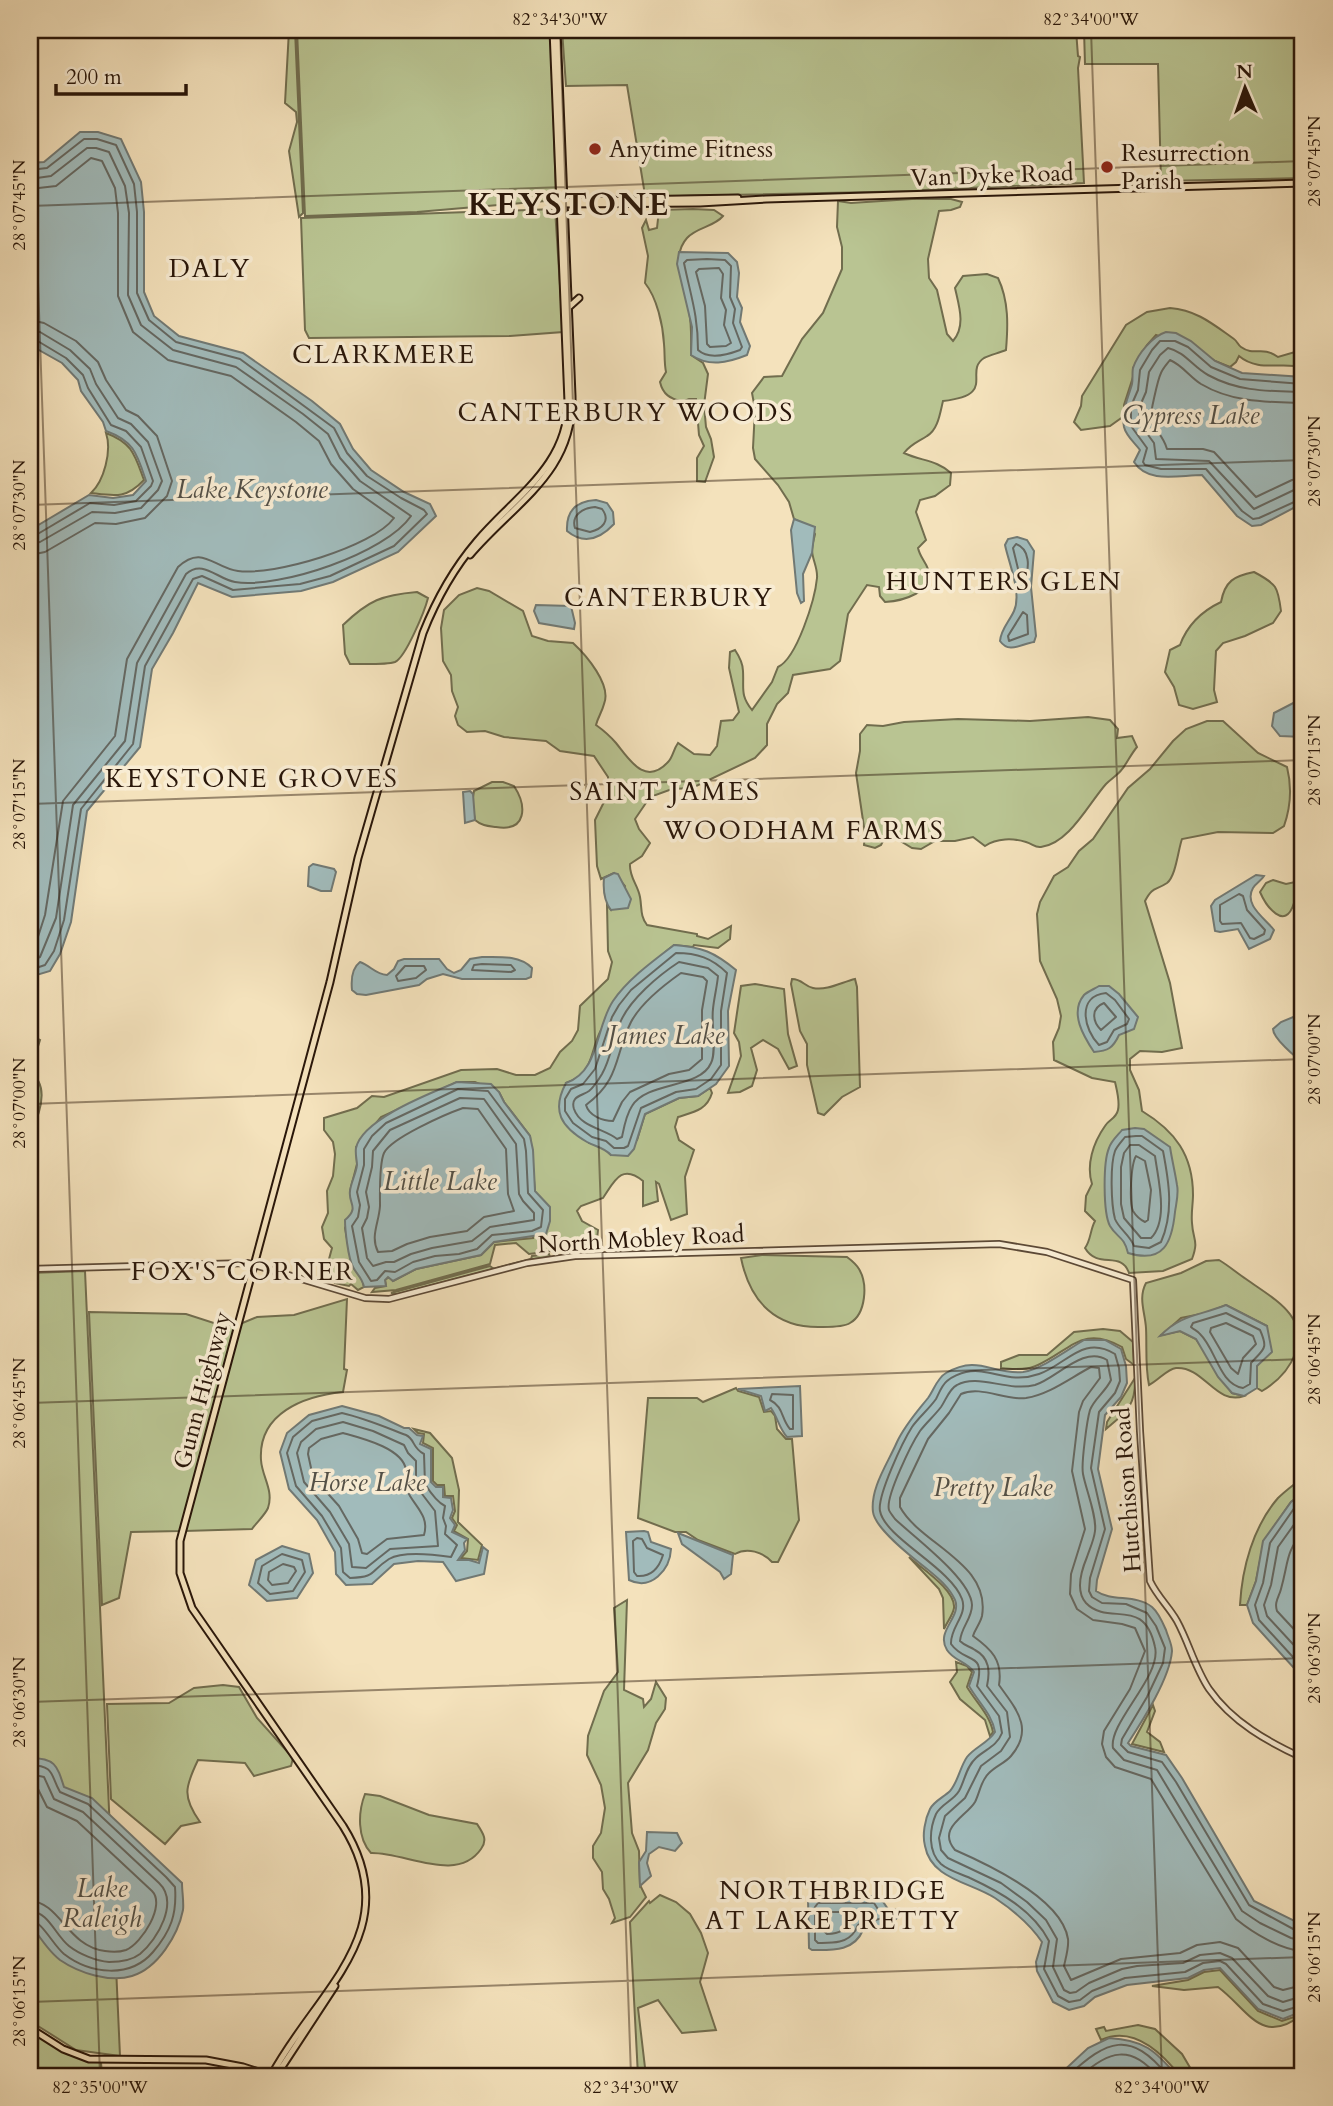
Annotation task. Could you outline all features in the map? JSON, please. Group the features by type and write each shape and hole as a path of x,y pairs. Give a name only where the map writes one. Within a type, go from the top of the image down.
{"main road":[{"name":"Gunn Highway","path":"271,2076 298,2032 343,1971 356,1947 365,1914 365,1882 357,1852 343,1826 198,1618 187,1597 180,1569 181,1536 330,982 358,858 391,736 423,633 452,576 479,538 545,470 563,437 568,402 555,30"},
{"name":"Van Dyke Road","path":"563,204 1303,183"},
{"name":"Van Dyke Road","path":"563,204 700,203 766,199"},
{"name":"Gunn Highway","path":"452,576 476,547 537,486 564,449 572,414 563,204"},
{"path":"565,216 575,205"},
{"path":"568,310 579,298"},
{"path":"276,2076 343,1971"},
{"path":"30,2028 62,2049 84,2057 107,2060 206,2060 271,2076"}],"street":[{"name":"North Mobley Road","path":"30,1269 253,1264 365,1298 389,1299 527,1263 575,1256 999,1244 1046,1252 1133,1280"},
{"name":"Hutchison Road","path":"1133,1280 1150,1581 1177,1621 1210,1689 1236,1719 1273,1744 1303,1758"}],"green space":[{"path":"289,30 295,30 303,213 299,217 289,151 297,122 296,112 285,103"},
{"path":"297,30 551,30 556,200 417,212 305,216"},
{"path":"562,30 1076,30 1080,57 1078,68 1084,183 922,191 631,197 645,195 627,85 566,86"},
{"path":"1084,30 1303,30 1303,178 1161,181 1158,64 1085,64"},
{"path":"951,199 962,202 960,207 939,211 928,259 929,278 937,290 947,334 953,341 959,329 960,316 955,288 963,276 987,274 998,278 1006,305 1007,323 1006,350 984,358 978,364 975,388 970,394 943,401 934,430 904,453 934,463 951,473 950,485 935,496 920,500 916,512 926,540 918,548 928,569 927,584 916,594 885,602 880,596 879,587 867,585 848,614 840,661 830,669 793,675 788,693 777,704 767,724 767,745 755,758 692,788 672,789 650,797 635,819 650,843 642,856 630,864 645,922 647,925 697,934 708,939 731,926 730,939 718,948 674,945 665,952 642,975 603,1026 586,1069 566,1083 589,1143 602,1146 611,1155 637,1140 645,1114 679,1098 698,1096 710,1088 712,1093 707,1103 699,1110 678,1117 675,1127 679,1140 694,1150 685,1177 687,1214 671,1220 656,1182 658,1201 643,1206 643,1181 624,1174 615,1181 603,1198 581,1206 577,1211 582,1221 598,1230 597,1239 574,1248 529,1254 516,1243 495,1245 490,1264 396,1290 372,1292 375,1288 386,1286 385,1280 389,1277 393,1281 416,1269 481,1255 494,1242 533,1238 535,1191 530,1136 499,1092 475,1082 457,1082 381,1117 356,1147 357,1164 350,1191 354,1204 345,1228 352,1266 362,1278 364,1287 358,1290 351,1284 349,1286 335,1283 326,1270 332,1248 324,1239 322,1227 328,1213 327,1191 333,1176 335,1154 333,1142 324,1130 324,1118 357,1108 372,1096 384,1097 461,1070 497,1069 516,1075 535,1075 550,1068 578,1030 580,1006 608,979 612,962 608,951 607,905 611,910 625,886 614,873 601,879 597,866 595,820 608,794 608,777 594,756 560,751 546,741 504,737 485,731 467,732 458,725 455,716 458,707 452,691 451,675 443,661 441,628 444,610 459,595 477,588 489,591 523,611 532,636 548,641 573,643 591,663 604,688 604,704 596,725 638,768 652,772 660,769 670,760 678,743 694,754 710,755 717,746 721,721 733,720 739,712 729,668 730,652 735,650 740,660 744,696 752,710 798,640 813,600 817,578 812,550 815,534 809,526 794,519 789,502 778,485 755,459 755,409 752,393 764,377 782,376 802,339 823,313 842,269 842,247 837,227 838,201 851,203"},
{"path":"555,209 563,332 510,336 309,338 305,330 301,218"},
{"path":"659,210 714,210 723,216 715,223 691,234 679,255 680,274 690,317 691,355 703,363 708,374 704,405 706,427 714,457 705,482 697,481 697,458 704,446 699,435 696,399 682,402 674,399 665,393 660,382 666,372 663,337 656,304 645,283 648,256 642,228 646,220 649,230 657,228"},
{"path":"1170,308 1205,319 1246,350 1267,352 1278,357 1303,352 1303,367 1254,364 1239,356 1230,367 1203,353 1156,335 1133,368 1124,416 1110,426 1081,430 1074,422 1082,396 1126,325 1147,312"},
{"path":"106,433 128,446 144,480 132,490 120,495 91,493 100,481 106,465"},
{"path":"1254,572 1275,587 1281,611 1273,623 1223,643 1216,651 1214,690 1217,702 1193,709 1179,705 1174,687 1165,672 1170,650 1180,645 1191,625 1221,602 1228,584 1241,575"},
{"path":"417,592 428,598 414,633 399,658 386,664 350,664 345,654 343,625 377,600"},
{"path":"1088,717 1110,720 1118,729 1117,738 1132,736 1137,747 1121,770 1106,784 1078,822 1061,839 1039,847 1005,839 985,846 973,837 935,841 921,849 885,837 881,845 875,848 864,845 865,834 856,773 860,734 867,725 958,719 1030,721"},
{"path":"1207,721 1223,721 1258,753 1287,767 1290,782 1289,804 1284,826 1273,833 1218,832 1182,839 1170,880 1152,891 1145,901 1170,983 1182,1048 1162,1052 1140,1051 1130,1059 1130,1070 1139,1090 1142,1111 1173,1136 1186,1156 1192,1181 1195,1244 1192,1259 1163,1271 1129,1273 1121,1262 1096,1258 1085,1248 1095,1221 1085,1211 1086,1196 1092,1184 1092,1154 1101,1133 1117,1113 1118,1096 1115,1082 1092,1078 1054,1060 1053,1042 1061,1016 1057,999 1040,961 1037,914 1040,902 1054,876 1068,867 1079,851 1093,839 1128,788 1150,769 1186,729"},
{"path":"492,782 514,786 518,794 522,816 514,826 483,825 475,820 472,803 474,791"},
{"path":"1273,880 1286,884 1300,881 1294,903 1286,915 1276,914 1260,892 1266,883"},
{"path":"792,979 818,989 855,979 857,987 860,1087 842,1097 824,1115 818,1113 807,1065 807,1044 800,1031"},
{"path":"755,984 784,989 788,1034 797,1066 789,1069 778,1049 763,1040 751,1048 757,1070 752,1086 740,1092 728,1093 741,1056 739,1042 734,1033 741,986"},
{"path":"36,1038 40,1040 30,1072 30,1040"},
{"path":"30,1072 40,1085 42,1093 37,1119 30,1134"},
{"path":"549,1254 550,1257 528,1260 532,1256"},
{"path":"762,1255 847,1257 859,1269 864,1282 864,1298 859,1313 850,1323 833,1327 806,1326 779,1318 759,1300 745,1274 741,1258"},
{"path":"1219,1260 1286,1309 1297,1329 1298,1341 1292,1360 1273,1384 1262,1391 1257,1388 1257,1366 1267,1326 1226,1305 1206,1313 1181,1318 1162,1335 1180,1331 1196,1339 1232,1393 1244,1396 1226,1396 1186,1369 1176,1368 1166,1372 1149,1385 1142,1300 1146,1283 1181,1273 1206,1261"},
{"path":"490,1266 494,1269 398,1294 391,1293"},
{"path":"85,1271 120,2056 76,2050 30,2021 30,1273"},
{"path":"347,1299 344,1369 347,1370 343,1392 299,1403 275,1419 267,1430 262,1444 261,1460 270,1495 265,1513 252,1529 185,1531 240,1324 257,1317 294,1315"},
{"path":"89,1312 186,1314 223,1326 235,1325 180,1531 131,1532 119,1598 102,1605"},
{"path":"1103,1329 1120,1331 1133,1342 1134,1365 1126,1359 1122,1347 1097,1338 1078,1342 1033,1367 1001,1368 1001,1362 1019,1355 1047,1355 1074,1332"},
{"path":"1135,1378 1132,1402 1106,1429 1107,1422"},
{"path":"736,1388 759,1397 764,1412 771,1411 775,1416 777,1429 786,1439 792,1439 799,1520 778,1562 772,1562 755,1552 735,1554 698,1540 686,1532 675,1532 638,1518 648,1398 697,1398 703,1402"},
{"path":"414,1429 430,1433 452,1458 459,1490 458,1522 482,1545 478,1560 461,1558 467,1551 468,1539 454,1531 457,1525 452,1518 455,1511 453,1496 445,1496 444,1485 437,1485 433,1481 433,1448 423,1443 424,1434"},
{"path":"1303,1477 1303,1493 1291,1502 1264,1541 1256,1581 1247,1605 1240,1605 1246,1563 1262,1522 1278,1498"},
{"path":"909,1557 950,1594 954,1608 944,1629 943,1598 939,1589"},
{"path":"627,1600 624,1690 643,1699 644,1707 651,1699 656,1682 666,1698 665,1709 656,1723 648,1750 628,1783 632,1833 639,1851 640,1885 646,1897 630,1917 612,1923 615,1918 603,1889 602,1872 593,1858 593,1846 601,1833 605,1808 601,1785 587,1755 588,1736 604,1691 618,1672 614,1608"},
{"path":"956,1662 967,1666 972,1672 967,1687 989,1720 993,1732 990,1736 985,1720 960,1699 950,1682 957,1672"},
{"path":"223,1685 239,1687 257,1718 293,1758 291,1766 254,1776 245,1763 198,1760 187,1792 190,1806 200,1822 181,1826 165,1844 111,1799 107,1704 169,1703 194,1688"},
{"path":"1153,1705 1155,1711 1147,1732 1160,1742 1164,1752 1132,1744"},
{"path":"365,1794 380,1796 429,1815 477,1824 484,1836 483,1846 471,1859 445,1865 371,1853 363,1840 360,1825"},
{"path":"660,1895 676,1902 690,1914 701,1933 708,1953 700,1982 716,2030 682,2033 658,2000 638,2008 646,2076 638,2076 630,1922 649,1901 650,1903"},
{"path":"1220,1970 1258,2011 1282,2021 1303,2014 1289,2023 1276,2027 1266,2026 1256,2022 1218,1987 1184,1990 1152,1986 1188,1980 1204,1972"},
{"path":"1138,2025 1155,2029 1182,2054 1195,2076 1180,2076 1146,2044 1124,2036 1101,2040 1096,2029 1104,2027 1106,2031"},
{"path":"30,2031 67,2054 101,2062 102,2076 30,2076"}],"water":[{"name":"Lake Keystone","path":"80,132 98,132 121,139 141,182 144,212 144,292 154,316 179,336 243,353 312,401 340,424 353,449 371,470 404,492 430,504 436,516 398,552 333,582 301,591 232,597 198,583 152,669 140,747 87,811 71,922 60,954 50,971 30,977 30,530 89,495 113,498 133,495 146,481 129,444 106,431 103,422 81,391 78,380 62,363 30,345 30,163 44,162"},
{"path":"679,252 728,253 737,262 737,297 742,308 740,322 750,346 747,355 711,362 691,355 692,327 677,264"},
{"name":"Cypress Lake","path":"1166,332 1176,333 1191,341 1215,361 1242,373 1303,377 1303,503 1261,525 1252,526 1237,516 1202,475 1156,476 1140,469 1134,462 1140,450 1127,433 1123,421 1133,368 1147,346"},
{"path":"596,500 607,503 613,512 614,524 603,533 586,539 567,531 568,518 574,508 583,502"},
{"path":"794,519 815,527 812,553 803,574 804,601 801,603 797,593 791,530"},
{"path":"1017,537 1027,540 1034,551 1031,587 1036,636 1034,642 1011,648 1000,641 1014,611 1017,596 1005,545 1008,539"},
{"path":"536,605 571,606 574,629 539,623 534,611"},
{"path":"1303,698 1303,737 1280,736 1272,726 1274,713"},
{"path":"470,791 473,794 475,820 465,823 463,792"},
{"path":"313,864 334,869 336,872 331,891 321,891 308,886 309,867"},
{"path":"618,874 631,899 628,908 611,910 607,903 604,878"},
{"path":"1256,875 1264,876 1253,888 1251,900 1274,930 1270,939 1249,949 1238,929 1215,931 1211,906 1215,900"},
{"name":"James Lake","path":"674,945 707,952 736,970 728,1011 729,1066 716,1084 698,1096 679,1098 645,1114 634,1149 628,1156 611,1155 578,1136 565,1124 559,1110 559,1102 566,1083 577,1077 591,1059 613,1001 641,971"},
{"path":"482,957 521,961 532,968 531,977 462,979 443,974 427,979 419,985 366,995 352,990 353,974 360,962 387,975 398,961 404,959 439,959 454,973 461,970 470,959"},
{"path":"1099,986 1109,986 1138,1017 1134,1029 1119,1035 1110,1048 1094,1052 1080,1025 1078,1009 1084,995"},
{"path":"1303,1013 1303,1062 1280,1042 1273,1029 1281,1022"},
{"name":"Little Lake","path":"457,1082 491,1084 530,1136 535,1191 550,1207 546,1234 494,1242 481,1255 416,1269 393,1281 388,1277 385,1280 386,1286 364,1287 351,1263 345,1224 353,1209 350,1191 357,1165 356,1148 361,1137 384,1117"},
{"path":"1144,1129 1170,1147 1178,1188 1174,1223 1168,1241 1158,1253 1140,1256 1128,1253 1122,1240 1110,1226 1105,1199 1109,1148 1122,1130"},
{"path":"1226,1305 1267,1326 1272,1352 1257,1366 1257,1388 1244,1396 1232,1393 1218,1377 1196,1339 1180,1331 1160,1336 1183,1319"},
{"name":"Pretty Lake","path":"1084,1340 1105,1340 1121,1349 1127,1383 1121,1397 1105,1415 1098,1469 1112,1529 1096,1591 1146,1603 1152,1607 1163,1624 1172,1648 1161,1686 1128,1743 1166,1755 1254,1901 1303,1925 1303,2011 1283,2019 1258,2009 1220,1968 1204,1970 1188,1978 1127,1985 1095,1997 1084,2006 1069,2010 1053,2002 1037,1971 1036,1962 1042,1942 1032,1929 1015,1912 995,1898 943,1873 929,1857 925,1846 925,1827 930,1809 953,1787 967,1757 995,1732 988,1714 969,1686 974,1672 950,1654 944,1643 946,1630 955,1612 955,1600 943,1583 880,1527 873,1512 874,1494 904,1430 946,1373 968,1365 1023,1372 1046,1363"},
{"path":"800,1386 802,1436 787,1437 771,1408 765,1411 761,1396 738,1389"},
{"name":"Horse Lake","path":"342,1406 379,1416 423,1436 420,1444 431,1449 431,1482 436,1487 443,1487 443,1497 451,1498 453,1510 450,1518 455,1525 452,1532 467,1539 464,1543 465,1550 458,1560 479,1563 483,1547 488,1551 484,1574 456,1581 443,1562 418,1561 394,1564 372,1584 346,1585 336,1574 335,1552 317,1520 289,1489 280,1452 287,1433 309,1415"},
{"path":"1303,1493 1303,1678 1253,1623 1247,1605 1256,1581 1263,1541 1291,1502"},
{"path":"626,1532 648,1532 651,1542 671,1549 670,1557 663,1571 652,1581 637,1583 629,1580"},
{"path":"678,1533 733,1555 731,1574 724,1579 720,1572 682,1544"},
{"path":"282,1546 309,1554 313,1573 297,1598 267,1601 249,1585 256,1560"},
{"name":"Lake Raleigh","path":"30,1758 45,1759 54,1764 64,1787 92,1798 182,1883 183,1910 177,1930 158,1958 141,1972 114,1978 76,1969 56,1956 43,1943 30,1923"},
{"path":"647,1832 677,1833 682,1843 675,1851 659,1847 649,1854 647,1863 651,1876 640,1886 639,1862 646,1851"},
{"path":"811,1896 879,1896 888,1909 899,1910 900,1916 887,1925 863,1930 848,1946 812,1950 809,1948 808,1899"},
{"path":"1109,2038 1131,2041 1148,2048 1177,2076 1058,2076 1088,2048"}],"place":[{"name":"Anytime Fitness","path":"595,149"},
{"name":"Resurrection Parish","path":"1107,167"}],"district":[{"name":"KEYSTONE","path":"569,204"},
{"name":"DALY","path":"210,268"},
{"name":"CLARKMERE","path":"384,354"},
{"name":"CANTERBURY WOODS","path":"626,412"},
{"name":"HUNTERS GLEN","path":"1004,581"},
{"name":"CANTERBURY","path":"669,597"},
{"name":"KEYSTONE GROVES","path":"252,778"},
{"name":"SAINT JAMES","path":"665,791"},
{"name":"WOODHAM FARMS","path":"804,830"},
{"name":"FOX'S CORNER","path":"243,1271"},
{"name":"NORTHBRIDGE AT LAKE PRETTY","path":"833,1905"}]}
